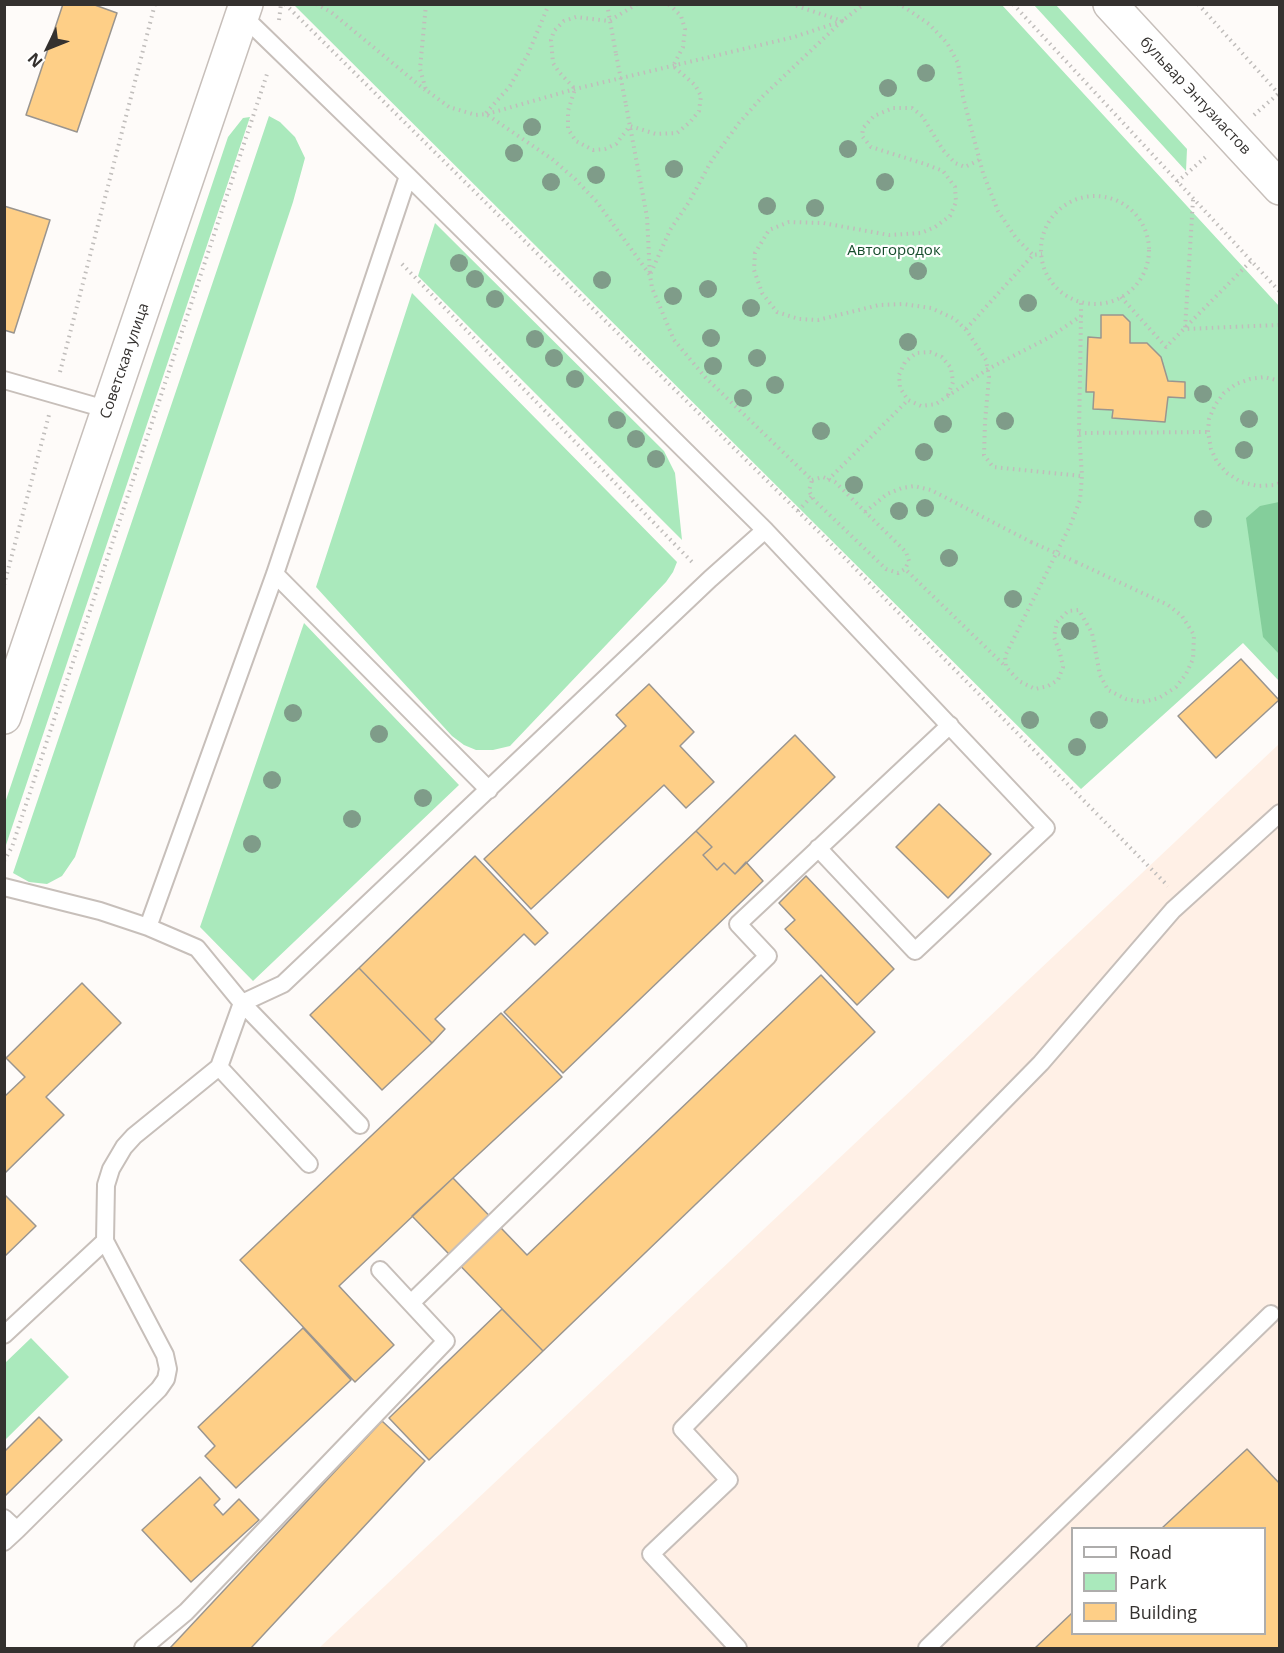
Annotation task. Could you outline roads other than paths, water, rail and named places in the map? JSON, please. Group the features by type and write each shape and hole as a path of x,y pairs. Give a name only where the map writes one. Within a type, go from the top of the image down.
{"main road":[{"name":"бульвар Энтузиастов","path":"1110,4 1280,188"},
{"name":"Советская улица","path":"4,717 244,10"}],"lane":[{"path":"244,10 276,47 765,530 1047,828 915,951 818,848"},
{"path":"148,927 275,574 408,176"},
{"path":"4,380 109,410"},
{"path":"4,1518 10,1536 159,1389 166,1379 168,1369 165,1355 105,1240 106,1185 111,1168 124,1147 134,1136 219,1067 242,1003 283,984 710,579 765,530"},
{"path":"275,574 489,790"},
{"path":"411,1304 768,956 738,924 950,725"},
{"path":"738,1648 651,1554 729,1480 682,1429 1041,1063 1173,910 1280,813"},
{"path":"4,886 100,911 148,927 197,948 242,1003 360,1125"},
{"path":"219,1067 309,1164"},
{"path":"4,1335 105,1240"},
{"path":"142,1648 186,1612 446,1341 380,1270"},
{"path":"927,1648 1271,1314"}],"park label":[{"name":"Автогородок","path":"894,251"}]}
